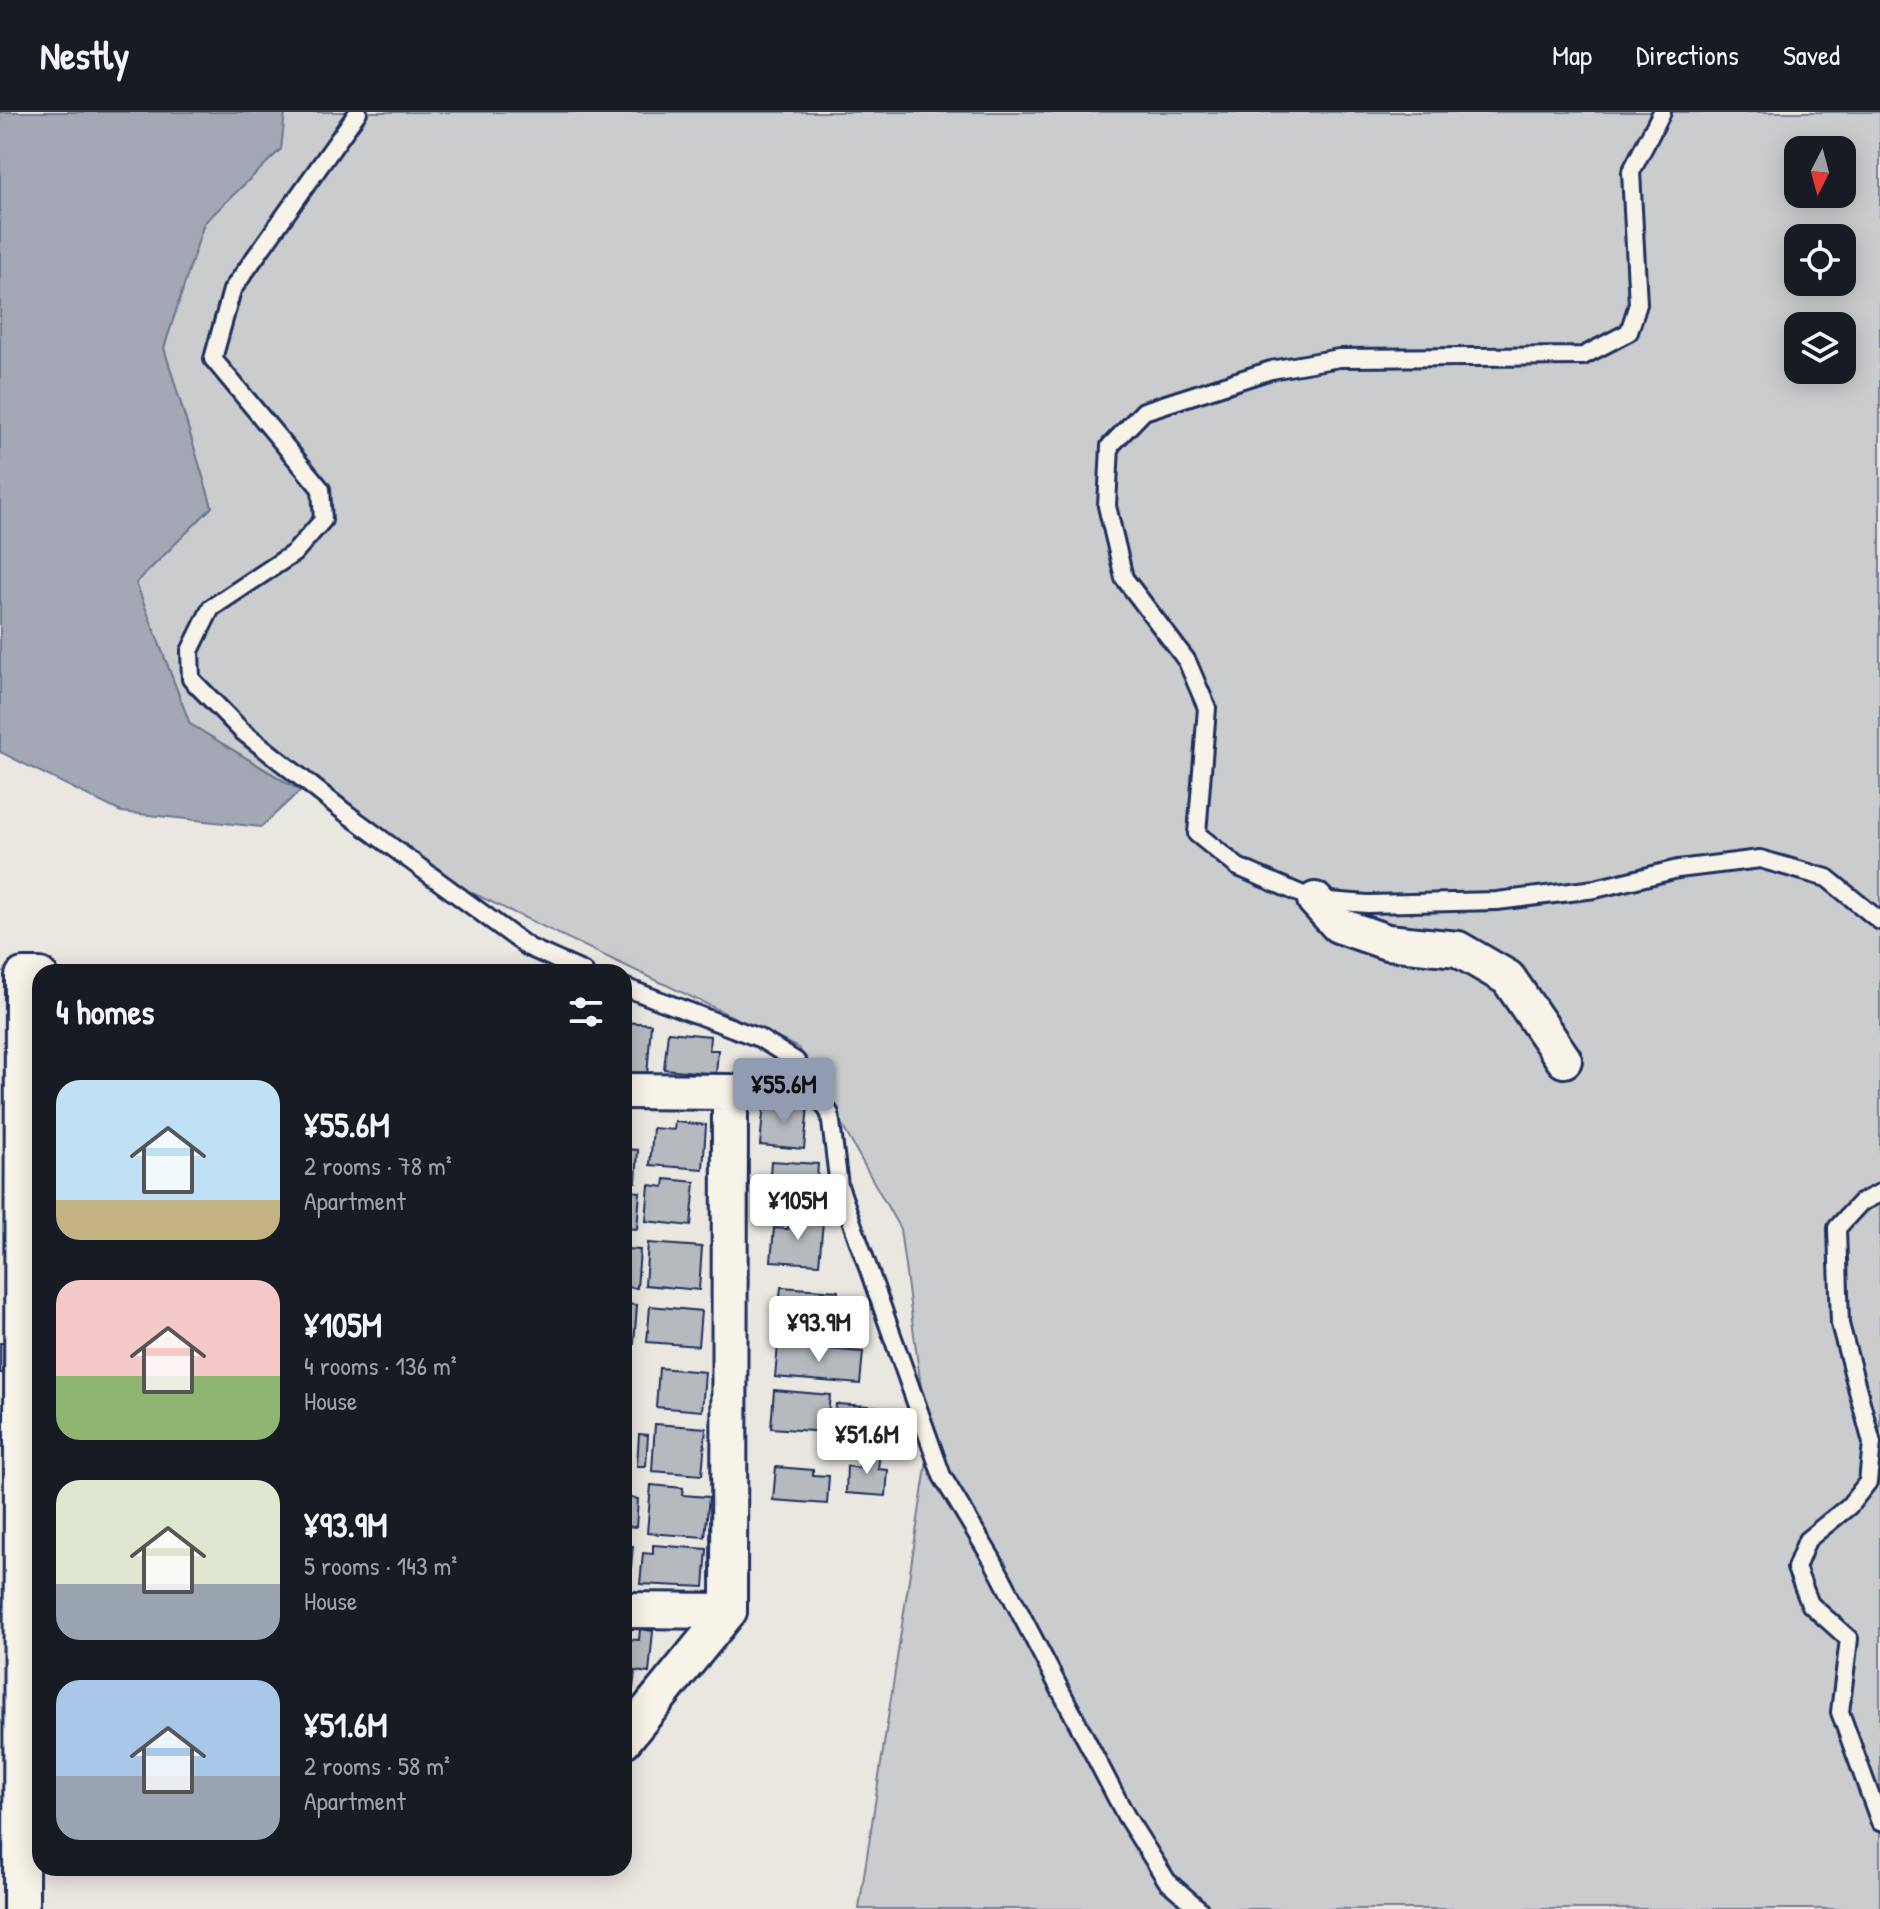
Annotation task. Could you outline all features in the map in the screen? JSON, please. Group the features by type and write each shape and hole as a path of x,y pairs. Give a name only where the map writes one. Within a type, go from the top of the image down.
{"street":[{"path":"1315,900 1338,925 1387,942 1458,949 1508,978 1564,1060"},
{"path":"21,1909 11,1806 31,1605 11,1414 23,976 32,976"},
{"path":"632,1091 730,1092 729,1611 632,1730"},
{"path":"632,1610 729,1611"}],"lane":[{"path":"358,112 232,290 213,359 321,489 323,520 294,553 211,608 190,651 191,679 242,731 346,813 528,947 566,964"},
{"path":"1662,112 1631,172 1638,304 1629,332 1583,356 1339,358 1271,370 1144,411 1110,446 1107,506 1124,578 1187,661 1207,708 1197,834 1238,867 1315,900 1368,904 1497,901 1595,889 1678,869 1760,859 1827,878 1880,921"},
{"path":"632,990 759,1038 796,1061 830,1114 839,1186 942,1476 992,1559 1126,1816 1167,1881 1199,1909"},
{"path":"1880,1193 1860,1203 1837,1228 1840,1324 1872,1443 1868,1482 1849,1506 1807,1540 1796,1568 1810,1604 1849,1639 1840,1712 1880,1822"}],"shaded area":[{"path":"0,112 285,112 281,149 204,223 164,348 212,507 136,583 190,724 300,791 261,827 121,812 0,752"},
{"path":"285,112 1880,112 1880,1909 859,1909 929,1447 900,1229 799,1048 632,969 632,964 622,964 460,887 190,724 136,583 212,507 164,348 204,223 281,149"}],"building":[{"path":"632,1023 651,1024 647,1076 632,1075"},
{"path":"668,1032 710,1036 709,1050 718,1050 716,1074 664,1069"},
{"path":"764,1103 808,1106 804,1149 760,1145"},
{"path":"675,1122 706,1125 703,1169 650,1165 653,1128 674,1130"},
{"path":"632,1150 638,1150 636,1182 632,1182"},
{"path":"771,1161 818,1164 815,1205 768,1201"},
{"path":"665,1179 695,1182 691,1226 646,1221 649,1185 664,1187"},
{"path":"632,1191 640,1192 637,1229 632,1229"},
{"path":"789,1219 823,1222 819,1264 771,1261 774,1228 788,1229"},
{"path":"648,1243 702,1247 699,1290 645,1285"},
{"path":"632,1250 640,1250 637,1288 632,1288"},
{"path":"781,1287 838,1291 835,1330 777,1325"},
{"path":"632,1305 637,1305 632,1344"},
{"path":"650,1306 701,1311 698,1346 647,1342"},
{"path":"0,1343 5,1343 3,1373 0,1373"},
{"path":"778,1345 863,1352 860,1384 775,1377"},
{"path":"659,1368 705,1372 702,1411 656,1407"},
{"path":"774,1390 830,1395 826,1432 771,1428"},
{"path":"836,1404 884,1407 882,1437 845,1434 846,1424 834,1422"},
{"path":"655,1424 706,1428 702,1475 652,1471"},
{"path":"639,1434 648,1435 646,1466 637,1466"},
{"path":"860,1451 880,1452 878,1469 888,1470 886,1496 846,1493 847,1466 859,1468"},
{"path":"776,1467 813,1470 813,1475 829,1476 827,1504 773,1500"},
{"path":"651,1485 683,1488 682,1495 709,1497 705,1537 647,1533"},
{"path":"632,1498 638,1499 636,1527 632,1527"},
{"path":"653,1545 707,1549 704,1587 640,1584 643,1553 653,1554"},
{"path":"640,1629 653,1631 649,1673 635,1671 632,1689 632,1640 639,1640"}]}
